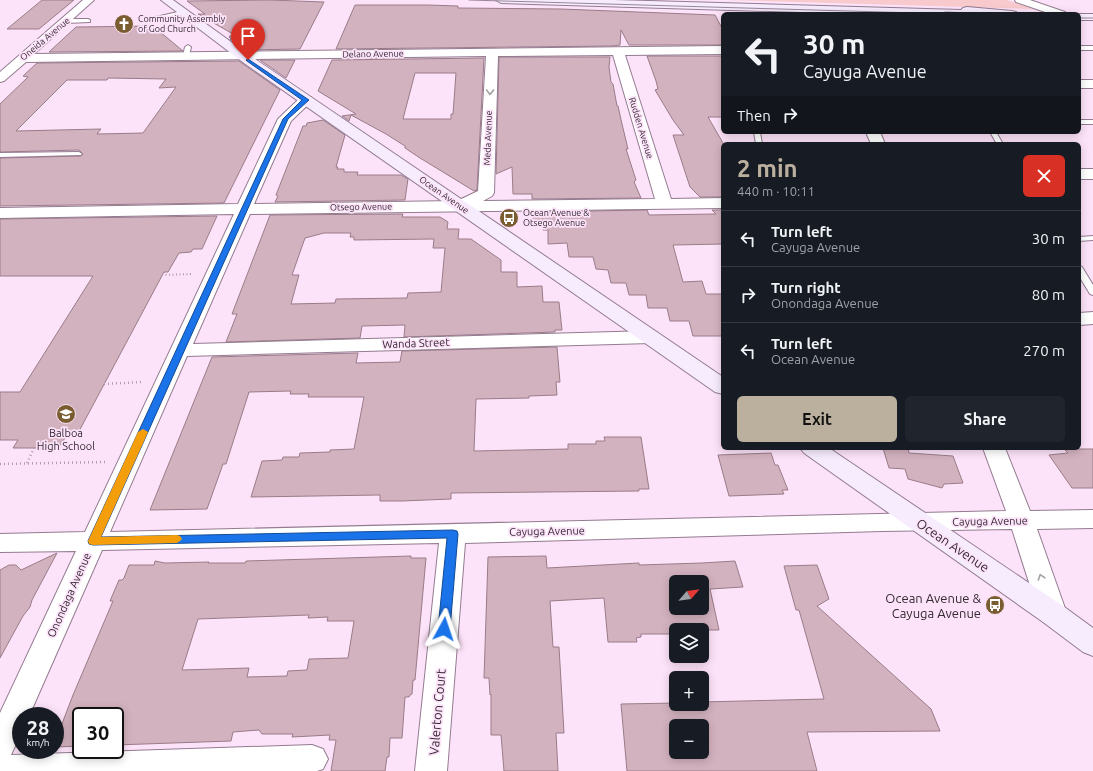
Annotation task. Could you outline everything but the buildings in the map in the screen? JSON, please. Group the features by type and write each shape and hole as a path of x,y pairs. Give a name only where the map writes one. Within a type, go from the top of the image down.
{"main road":[{"name":"Ocean Avenue","path":"166,0 182,13 306,100 721,386"},
{"path":"501,0 618,2 686,8 784,12"},
{"path":"829,12 840,6 996,12"},
{"path":"1081,17 1093,17"},
{"name":"Ocean Avenue","path":"815,450 1053,614 1093,644"}],"street":[{"name":"Oneida Avenue","path":"0,78 89,0"},
{"path":"1020,0 1055,12"},
{"name":"Delano Avenue","path":"22,58 187,52 243,56 721,50"},
{"name":"Rudden Avenue","path":"618,52 664,204"},
{"name":"Meda Avenue","path":"459,206 486,193 492,53"},
{"path":"1081,84 1093,84"},
{"name":"Onondaga Avenue","path":"0,746 286,119 306,100"},
{"path":"1081,174 1093,174"},
{"name":"Otsego Avenue","path":"0,214 721,203"},
{"path":"1081,319 1093,318"},
{"name":"Wanda Street","path":"180,350 651,337"},
{"path":"995,450 1022,521 1053,614"},
{"name":"Cayuga Avenue","path":"0,543 1093,519"},
{"name":"Valerton Court","path":"431,771 453,534"},
{"path":"0,770 312,759"}],"lane":[{"path":"150,19 182,13"},
{"path":"66,21 88,21"},
{"path":"1081,48 1093,48"},
{"path":"1081,122 1093,122"},
{"path":"0,155 79,154"},
{"path":"1081,239 1093,238"},
{"path":"1081,272 1093,292"}],"path":[{"path":"162,275 199,274"},
{"path":"104,384 145,382"},
{"path":"26,463 34,448"},
{"path":"0,464 62,462"}],"shaded area":[{"path":"726,0 1007,0 1033,9"}],"tram line":[{"path":"469,0 882,12"},
{"path":"1081,18 1093,18"}],"slow traffic":[{"path":"143,432 93,541 177,539"}],"place":[{"name":"Community Assembly of God Church","path":"124,24"},
{"name":"Ocean Avenue & Otsego Avenue","path":"509,218"},
{"name":"Balboa High School","path":"66,414"},
{"name":"Ocean Avenue & Cayuga Avenue","path":"995,605"}],"route":[{"path":"248,60 306,100 286,119 93,541 131,539 453,534 444,629"}]}
